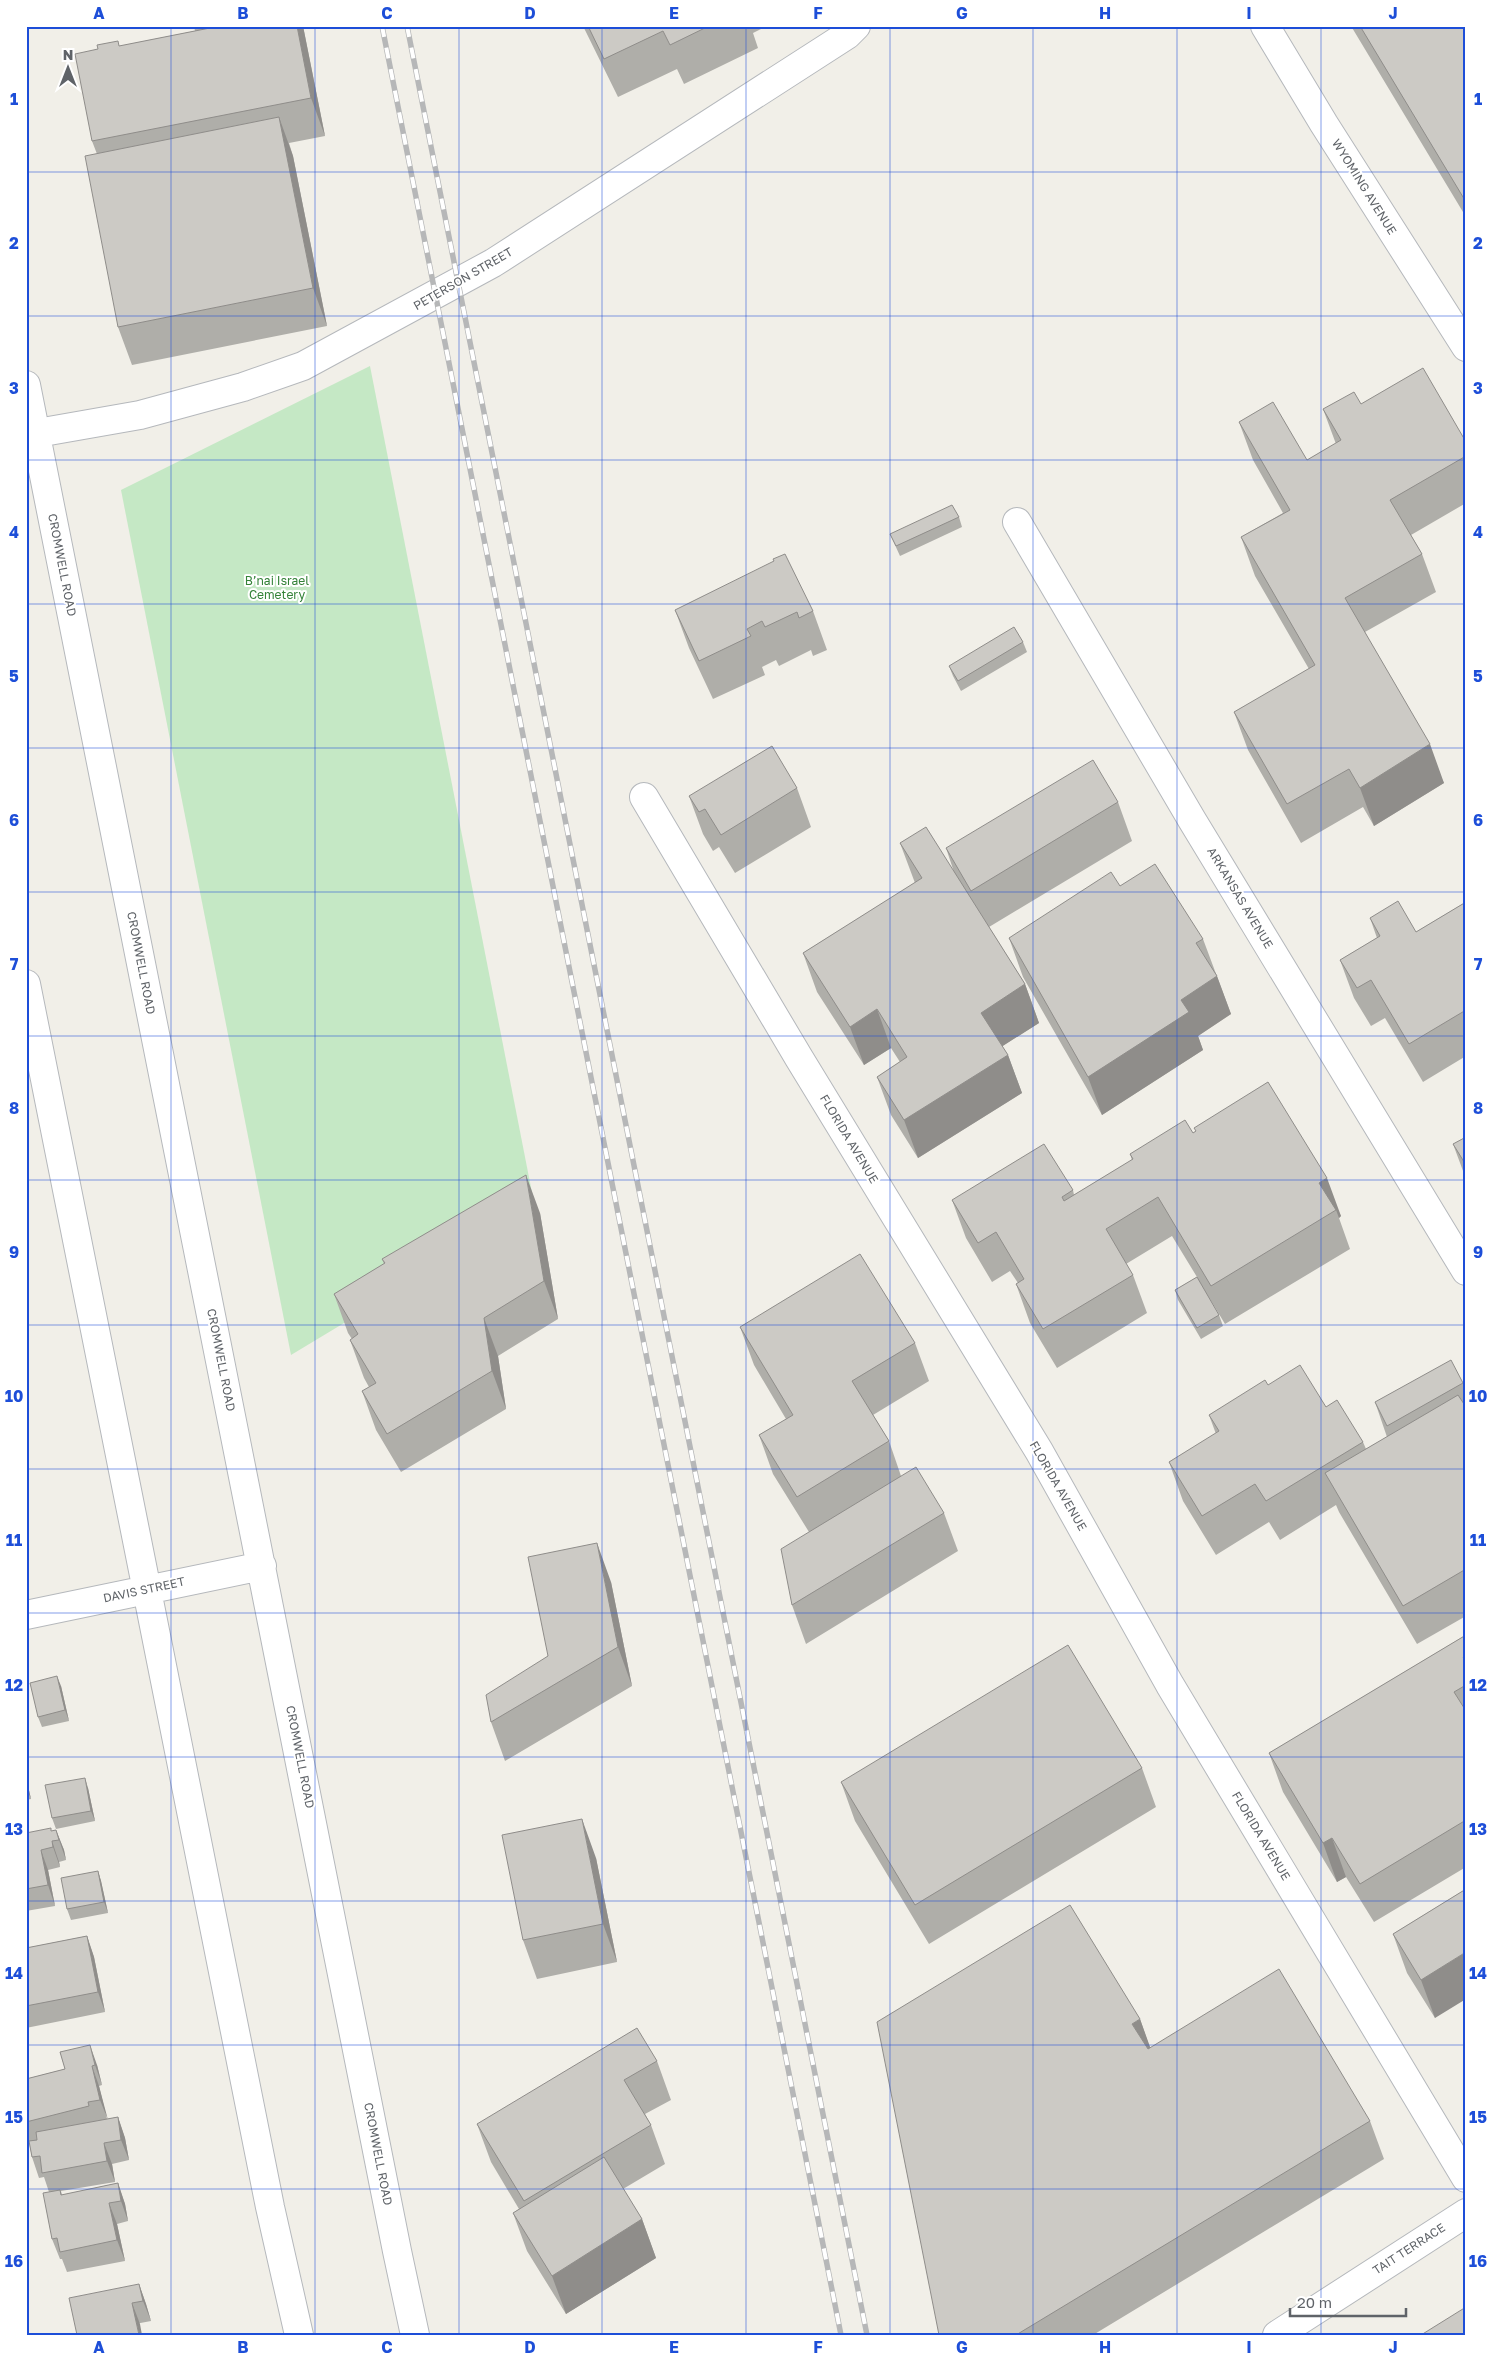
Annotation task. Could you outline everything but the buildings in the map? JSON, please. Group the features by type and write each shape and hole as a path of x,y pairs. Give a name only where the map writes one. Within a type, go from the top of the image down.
{"street":[{"name":"PETERSON STREET","path":"31,434 140,415 242,387 303,366 493,263 847,35 856,26"},
{"name":"WYOMING AVENUE","path":"1265,26 1324,124 1466,347"},
{"name":"CROMWELL ROAD","path":"26,385 31,434 262,1566 415,2335"},
{"name":"ARKANSAS AVENUE","path":"1017,522 1192,820 1466,1271"},
{"name":"FLORIDA AVENUE","path":"644,797 794,1050 1039,1451 1170,1685 1466,2178"},
{"path":"26,984 270,2208 299,2335"},
{"name":"DAVIS STREET","path":"26,1615 262,1566"},
{"name":"TAIT TERRACE","path":"1277,2335 1466,2213"}],"green space":[{"name":"B’nai Israel Cemetery","path":"370,366 535,1208 291,1355 121,490"}],"railway":[{"path":"382,26 841,2335"},
{"path":"407,26 867,2335"}]}
